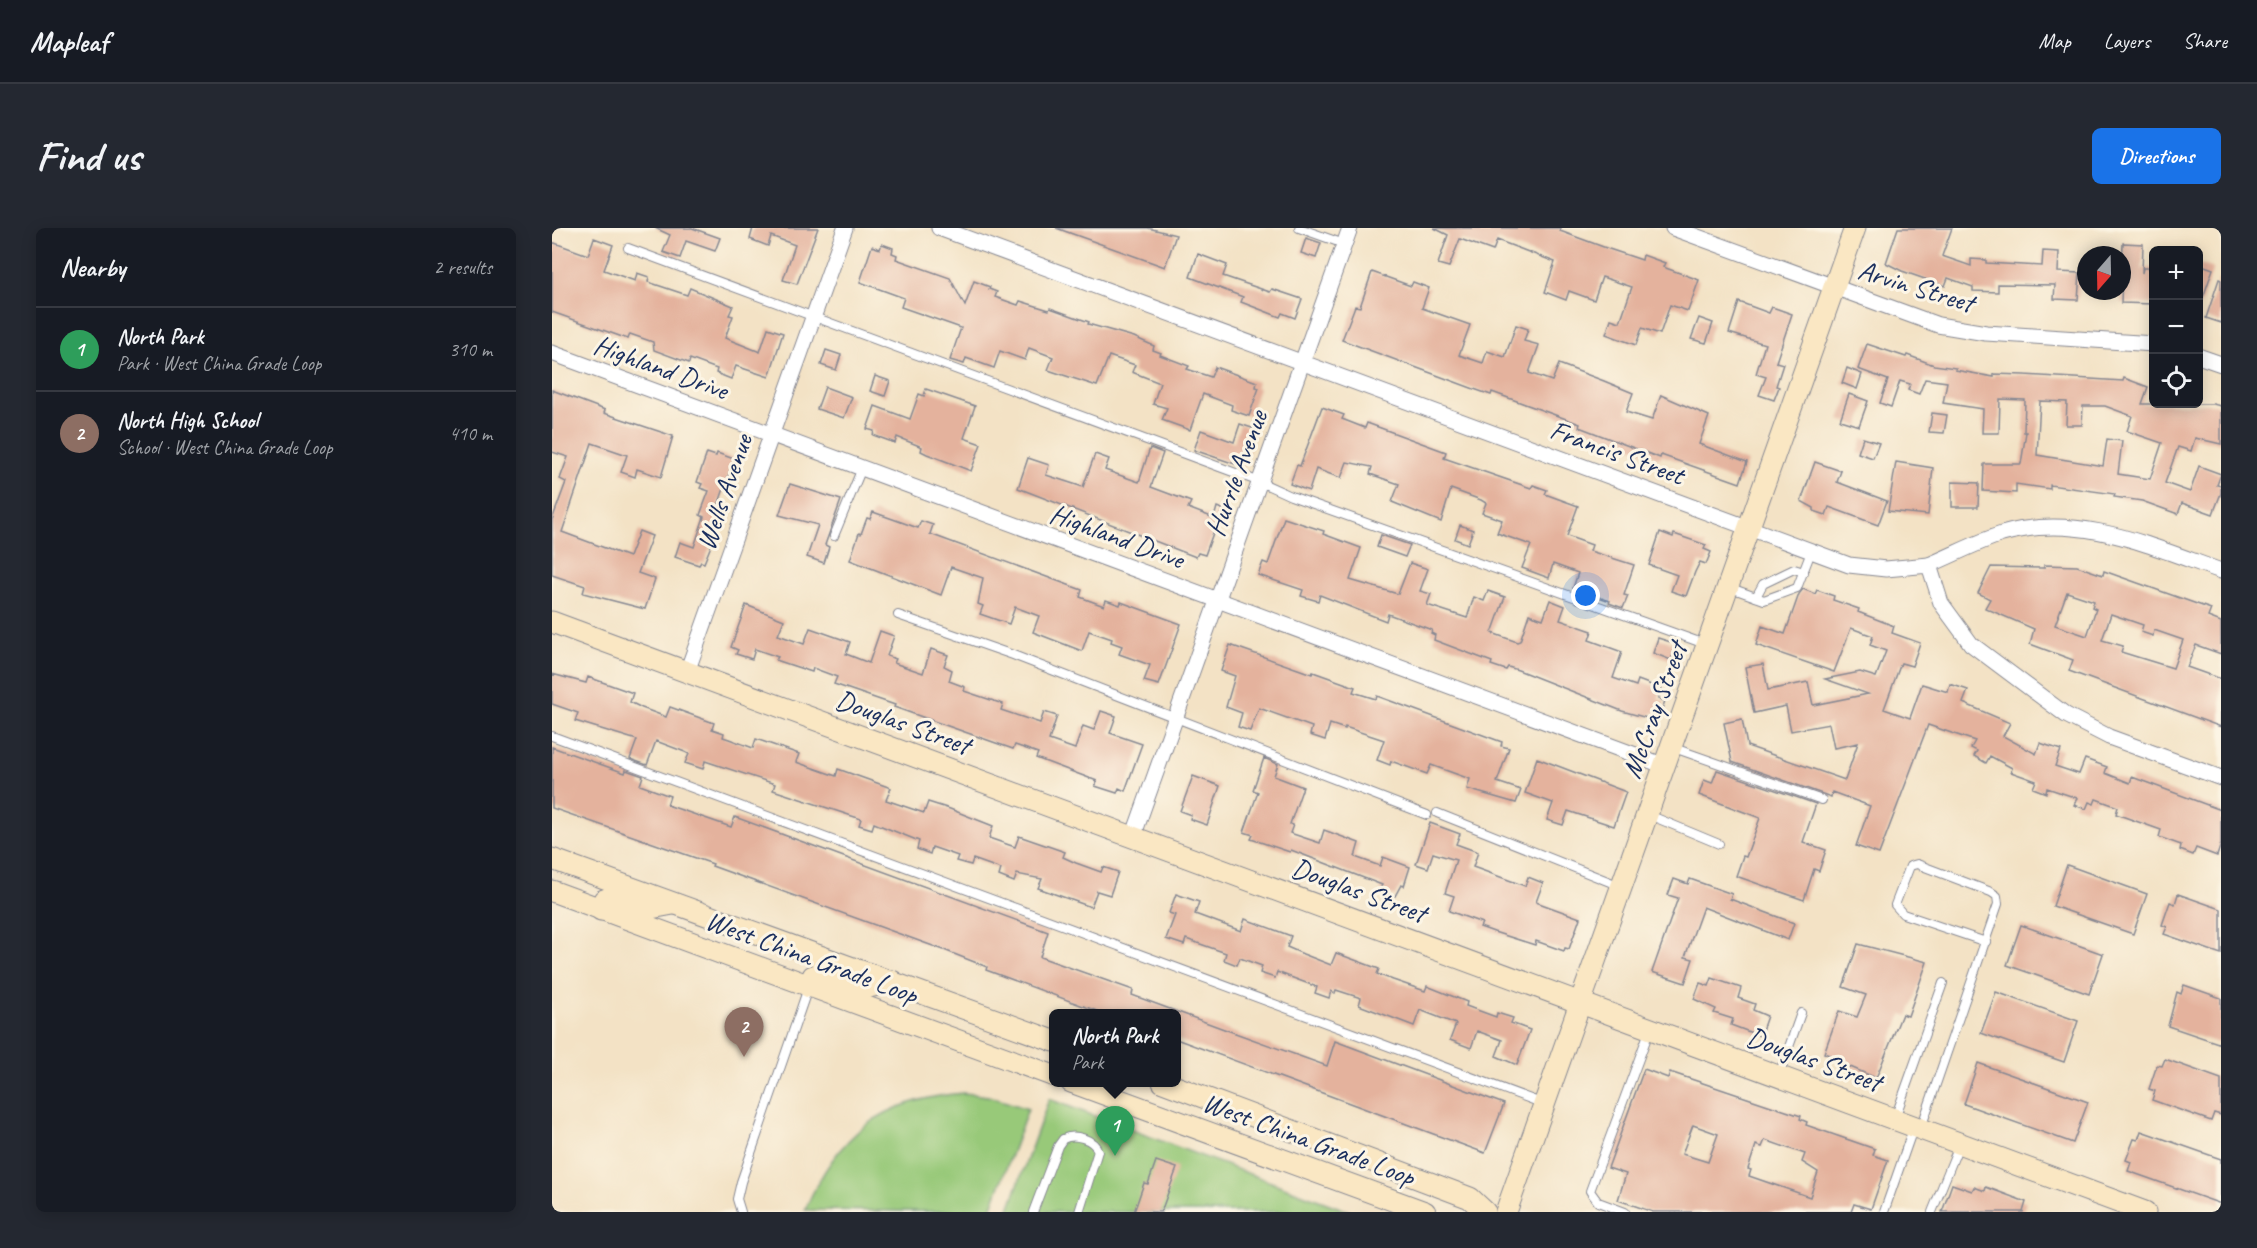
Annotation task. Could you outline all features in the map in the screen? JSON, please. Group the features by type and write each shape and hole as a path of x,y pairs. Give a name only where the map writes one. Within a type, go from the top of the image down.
{"street":[{"name":"Wells Avenue","path":"687,672 845,228"},
{"name":"Francis Street","path":"939,228 1849,565 1886,569 1929,565 2001,535 2057,526 2113,533 2221,571"},
{"name":"Hurrle Avenue","path":"1133,837 1350,228"},
{"name":"Arvin Street","path":"1673,228 1938,325 1967,331 2149,344"},
{"name":"McCray Street","path":"1506,1212 1855,228"},
{"name":"Highland Drive","path":"552,353 1218,600 1668,756"},
{"path":"2203,357 2221,364"},
{"path":"1929,565 1941,603 1971,644 2066,716 2109,737 2221,778"},
{"name":"Douglas Street","path":"552,622 2145,1212"},
{"name":"West China Grade Loop","path":"552,859 1049,1040"},
{"name":"West China Grade Loop","path":"552,891 1049,1075"},
{"path":"601,910 604,900 612,897 646,909 674,904"},
{"path":"809,987 813,976 820,974 861,989 892,981"},
{"name":"West China Grade Loop","path":"1082,1087 1425,1212"},
{"name":"West China Grade Loop","path":"1174,1087 1470,1198 1485,1212"}],"lane":[{"path":"1299,228 1344,244"},
{"path":"628,248 1260,482 1291,496 1708,645"},
{"path":"834,536 862,468"},
{"path":"1728,587 1764,600 1797,588 1811,552"},
{"path":"1756,597 1762,584 1794,569 1803,572"},
{"path":"898,615 1012,656 1427,815"},
{"path":"552,736 1545,1104"},
{"path":"1668,756 1822,800"},
{"path":"1437,813 1622,887"},
{"path":"1647,814 1719,844"},
{"path":"1884,1212 1986,942 1998,904 1997,896 1917,864 1910,866 1895,905 1903,914 1986,942"},
{"path":"1894,1119 1943,983"},
{"path":"741,1212 737,1199 741,1182 809,987"},
{"path":"1779,1077 1801,1013"},
{"path":"1625,1212 1598,1202 1590,1191 1650,1029"},
{"path":"1033,1212 1058,1146 1063,1139 1073,1136 1092,1143 1098,1151 1079,1212"},
{"path":"1932,1212 1959,1143"}],"green space":[{"path":"964,1093 988,1096 1028,1109 990,1212 805,1210 832,1160 866,1125 909,1103"},
{"path":"1049,1099 1351,1212 1008,1212"}],"building":[{"path":"655,228 692,228 720,238 715,251 686,241 680,258 663,252 670,235"},
{"path":"753,228 818,228 797,284 783,280 795,245 771,236 768,246 750,239"},
{"path":"1056,228 1148,228 1176,235 1165,267"},
{"path":"1434,228 1561,228 1560,231 1609,249 1642,260 1643,255 1665,263 1663,267 1699,280 1688,311 1670,305 1660,334 1642,328 1636,345 1606,334 1611,319 1620,322 1632,287 1602,277 1594,300 1569,291 1566,300 1545,292 1555,262 1497,240 1493,251 1460,239 1449,267 1438,264 1448,235"},
{"path":"1898,228 1952,228 1942,256 1971,266 1971,259 1986,260 1986,263 2042,266 2043,251 2059,252 2058,272 2077,273 2077,300 2054,299 2055,285 1998,284 1998,292 1973,291 1973,287 1948,278 1945,286 1886,263"},
{"path":"594,238 613,245 604,270 635,281 637,273 649,277 648,282 687,295 690,288 733,306 729,315 733,316 725,338 760,352 768,328 783,333 769,377 736,366 731,379 716,373 717,369 690,359 689,363 654,350 653,342 630,334 628,339 552,312 552,242 588,255"},
{"path":"1306,238 1321,243 1316,258 1301,253"},
{"path":"2123,243 2143,244 2142,273 2143,268 2149,268 2149,304 2121,303 2121,300 2131,300 2131,246 2123,246"},
{"path":"882,244 893,248 892,253 897,255 896,259 950,278 965,306 974,281 997,292 995,297 1018,305 1020,301 1049,310 1050,308 1089,322 1088,324 1134,337 1154,346 1153,350 1161,353 1160,355 1189,366 1187,369 1211,377 1215,367 1257,382 1256,387 1259,388 1249,416 1231,410 1232,405 1203,394 1190,430 1162,420 1167,408 1153,404 1160,383 1132,372 1135,365 1109,356 1097,386 1048,370 1053,357 1029,348 1025,360 1000,351 994,368 966,358 964,364 950,360 961,328 901,307 904,298 860,282 872,246 880,249"},
{"path":"1198,254 1227,265 1223,276 1270,292 1272,289 1302,299 1295,318 1282,313 1280,317 1241,302 1243,297 1190,277"},
{"path":"2203,265 2213,269 2203,297"},
{"path":"1372,272 1411,286 1413,282 1429,288 1422,308 1470,325 1459,355 1483,363 1487,351 1505,357 1516,325 1528,329 1524,341 1539,345 1529,373 1552,381 1559,364 1604,381 1633,393 1626,412 1652,420 1661,395 1709,416 1699,444 1747,462 1740,483 1661,455 1660,458 1579,427 1580,424 1492,392 1491,395 1474,389 1342,340 1355,306 1360,307"},
{"path":"2219,279 2221,280 2221,323 2206,318"},
{"path":"1739,302 1769,313 1772,307 1792,314 1776,362 1783,364 1774,400 1759,395 1766,377 1756,374 1765,344 1729,333"},
{"path":"1699,318 1713,323 1706,343 1691,339"},
{"path":"1867,344 1934,365 1994,377 1994,374 2123,381 2124,378 2148,387 2142,404 2149,404 2149,408 2203,408 2203,404 2221,406 2221,444 2195,438 2191,451 2178,447 2165,483 2190,492 2199,466 2221,474 2217,485 2221,486 2221,493 2213,514 2182,503 2178,514 2142,501 2114,497 2115,494 2050,485 2050,489 2016,484 2016,493 1983,491 1984,464 2021,464 2026,432 2024,432 2025,400 2000,399 1999,433 1982,433 1983,409 1943,403 1947,382 1925,379 1919,394 1908,390 1910,384 1900,381 1891,407 1880,403 1888,380 1858,369","holes":["2040,401 2067,402 2066,425 2082,425 2083,406 2105,406 2132,416 2127,431 2162,443 2150,479 2118,474 2122,441 2107,439 2103,466 2037,455"]},
{"path":"826,350 841,355 836,370 821,365"},
{"path":"1847,368 1862,374 1857,389 1842,383"},
{"path":"875,376 890,381 885,396 870,391"},
{"path":"825,387 852,397 844,418 817,409"},
{"path":"926,389 975,406 964,438 981,444 971,471 927,454 921,451 922,447 897,437 895,443 873,435 874,431 867,429 875,406 910,419 919,394 924,396"},
{"path":"552,390 605,410 604,413 673,436 661,477 637,469 635,477 621,472 627,455 592,443 562,532 629,557 639,531 652,536 638,573 655,579 645,609 583,593 585,586 552,575 552,520 566,482 560,479 568,457 552,452"},
{"path":"1849,394 1868,401 1859,426 1840,420"},
{"path":"1322,407 1344,415 1342,419 1365,428 1367,423 1446,452 1444,458 1531,488 1533,485 1547,490 1545,494 1578,506 1567,536 1592,545 1590,551 1634,565 1624,595 1628,596 1623,608 1573,588 1578,573 1553,564 1549,578 1522,568 1531,545 1497,533 1502,520 1482,513 1486,503 1481,500 1451,489 1441,522 1392,502 1399,484 1370,474 1372,467 1347,462 1341,478 1316,469 1309,491 1290,484 1297,465 1300,466"},
{"path":"1932,413 1947,415 1944,433 1929,432"},
{"path":"1240,424 1255,429 1244,467 1194,450 1201,430 1234,442"},
{"path":"1863,438 1879,443 1873,458 1858,453"},
{"path":"1150,448 1163,453 1151,487 1191,502 1188,508 1214,518 1217,507 1230,512 1225,525 1217,522 1205,555 1198,553 1196,557 1018,488 1028,458 1049,465 1046,475 1083,487 1095,454 1109,459 1105,470 1139,482"},
{"path":"707,453 716,456 717,453 734,459 717,509 725,511 704,563 701,562 699,565 675,557 680,542 694,547 704,517 700,515 709,491 700,488 702,484 697,482"},
{"path":"1815,462 1841,471 1837,482 1887,501 1878,525 1829,507 1826,515 1814,511 1814,508 1801,501"},
{"path":"1896,462 1933,468 1928,515 1888,511"},
{"path":"1952,482 1979,483 1978,507 1952,507"},
{"path":"790,484 841,500 825,545 829,547 824,563 807,557 818,525 779,515"},
{"path":"873,512 918,528 921,521 933,525 930,534 1082,590 1080,597 1104,606 1106,600 1120,605 1121,602 1181,624 1159,685 1144,681 1150,665 1119,654 1122,646 1111,642 1112,639 1089,631 1082,651 1033,632 1039,616 1015,607 1009,624 980,614 983,606 978,604 983,578 951,567 941,595 850,560 859,533 861,534 867,518 870,519"},
{"path":"1284,518 1324,531 1323,534 1361,548 1350,580 1398,594 1410,563 1428,569 1420,591 1431,594 1427,605 1467,618 1474,597 1484,601 1488,591 1505,597 1492,633 1517,642 1520,641 1529,614 1543,619 1550,600 1565,606 1560,620 1592,631 1589,640 1622,652 1613,678 1636,686 1638,680 1662,689 1658,699 1665,701 1660,714 1654,712 1647,718 1622,711 1518,670 1508,667 1506,670 1491,665 1492,662 1434,640 1435,635 1431,633 1432,630 1388,614 1386,621 1320,595 1318,601 1301,596 1303,590 1258,575 1263,562 1268,564"},
{"path":"1460,525 1473,530 1468,544 1455,539"},
{"path":"1660,532 1673,537 1674,534 1706,545 1704,549 1711,552 1706,564 1700,562 1686,596 1671,591 1677,575 1649,565"},
{"path":"1381,535 1410,545 1405,557 1377,547"},
{"path":"2044,565 2077,566 2103,575 2104,571 2211,609 2208,617 2221,622 2221,654 2196,645 2187,667 2221,679 2221,727 2069,671 2073,660 2030,644 2034,629 1985,608 1990,599 1978,593 1991,567 2044,568","holes":["2067,592 2094,601 2092,607 2096,609 2087,636 2055,625","2111,614 2143,625 2141,632 2153,636 2154,630 2183,640 2173,668 2121,652 2123,646 2102,640"]},
{"path":"1803,589 1815,594 1817,590 1834,596 1833,600 1859,609 1858,612 1894,626 1892,633 1920,643 1912,666 1901,663 1884,709 1910,718 1922,684 1948,692 1950,684 1968,690 1963,703 2010,723 2003,736 2036,754 2040,743 2061,750 2055,766 2079,774 2085,759 2107,767 2105,773 2130,783 2132,777 2221,810 2221,844 2217,856 2196,848 2193,855 2180,850 2181,845 2159,837 2161,830 2116,814 2118,807 2096,799 2094,804 2089,802 2086,809 2074,805 2077,798 2047,788 2046,793 2033,788 2036,781 2011,772 2012,768 1990,756 1986,763 1974,756 1977,751 1971,748 1975,741 1928,725 1879,854 1856,846 1870,806 1832,792 1831,797 1732,762 1724,723 1742,719 1747,746 1845,780 1858,743 1834,748 1829,724 1791,731 1786,706 1754,713 1745,667 1763,664 1768,690 1808,682 1813,705 1868,694 1825,679 1860,672 1876,677 1886,651 1870,645 1873,636 1851,628 1834,672 1756,645 1762,626 1785,634 1799,594"},
{"path":"746,605 784,620 778,635 804,644 810,628 850,642 846,654 869,663 880,631 894,636 887,656 896,659 894,663 923,673 931,649 948,655 944,666 952,670 949,681 965,687 964,691 1003,704 1001,710 1040,723 1044,712 1057,716 1049,740 1075,749 1083,726 1094,730 1101,711 1116,716 1110,733 1142,744 1125,791 1119,788 1117,793 1095,786 1097,781 1036,758 1038,753 1015,745 1013,749 834,684 837,677 813,668 812,672 776,660 778,657 755,649 752,659 736,654 738,650 731,647"},
{"path":"1658,638 1677,644 1671,660 1653,653"},
{"path":"1230,645 1355,687 1353,692 1376,699 1377,696 1502,742 1501,746 1509,748 1497,782 1521,790 1516,803 1467,789 1470,779 1431,765 1427,774 1391,761 1390,765 1377,760 1384,740 1345,727 1345,729 1330,724 1325,740 1310,735 1312,727 1259,708 1250,731 1238,727 1242,713 1226,707 1235,676 1221,671"},
{"path":"552,674 586,683 588,677 633,693 630,702 666,717 670,707 714,723 712,729 724,733 723,737 753,748 756,739 799,754 796,762 836,776 838,769 891,788 886,800 924,813 928,802 950,809 993,826 989,838 1015,847 1019,836 1065,852 1063,857 1076,863 1101,872 1103,867 1118,872 1110,895 1097,891 1091,907 1038,888 1042,879 1017,874 1014,882 999,876 1001,869 973,859 971,865 956,861 958,856 932,847 930,854 917,849 919,841 874,823 872,829 859,825 861,819 773,790 775,784 705,761 703,769 685,763 689,754 656,741 647,765 630,759 637,740 575,721 578,713 552,704"},
{"path":"552,747 625,773 626,770 643,776 640,785 670,796 667,805 731,827 735,817 1048,932 1040,957 1133,990 1132,995 1170,1009 1091,1009 986,970 987,967 944,950 712,866 713,864 552,808"},
{"path":"1264,758 1278,764 1274,776 1303,787 1290,824 1293,825 1290,833 1320,843 1324,830 1359,843 1355,857 1380,866 1383,857 1410,867 1404,886 1401,885 1395,896 1380,890 1382,885 1291,850 1290,852 1251,839 1253,835 1244,832 1258,792 1253,790"},
{"path":"1537,758 1626,792 1614,826 1568,811 1563,825 1547,820 1553,803 1525,793"},
{"path":"1717,770 1816,804 1803,842 1826,850 1819,871 1814,869 1804,900 1736,876 1743,856 1746,857 1760,818 1699,795 1704,780 1712,783"},
{"path":"1193,776 1220,786 1207,825 1190,819 1191,815 1180,811"},
{"path":"1430,823 1460,834 1456,844 1478,852 1473,867 1525,886 1528,877 1543,883 1536,902 1580,918 1569,949 1565,948 1564,951 1536,941 1535,945 1480,927 1482,923 1449,911 1454,896 1445,893 1456,860 1433,853 1428,868 1416,864"},
{"path":"2067,865 2147,894 2133,934 2053,906"},
{"path":"1674,879 1688,884 1690,879 1732,894 1730,899 1794,923 1788,940 1703,907 1685,957 1693,959 1685,983 1652,972 1678,898 1668,895"},
{"path":"1176,894 1199,902 1195,914 1241,931 1245,919 1291,936 1287,947 1331,965 1336,953 1379,969 1377,974 1393,980 1425,991 1427,986 1467,1002 1466,1006 1496,1017 1497,1013 1513,1018 1511,1023 1530,1030 1517,1065 1496,1056 1502,1040 1477,1031 1471,1048 1450,1040 1456,1024 1420,1010 1414,1026 1359,1005 1361,998 1336,990 1335,993 1331,991 1329,998 1315,993 1317,987 1277,972 1275,978 1260,973 1262,966 1240,958 1237,965 1224,960 1226,953 1186,939 1184,945 1166,939 1175,915 1169,913"},
{"path":"2178,894 2221,909 2221,954 2164,934 2167,927 2162,925 2170,902 2175,904"},
{"path":"2021,925 2103,954 2089,994 2007,965"},
{"path":"1858,944 1927,962 1908,1016 1902,1014 1876,1078 1824,1053 1839,1011 1857,1017 1866,995 1843,987"},
{"path":"1712,978 1741,988 1738,998 1755,1004 1753,1010 1767,1016 1760,1036 1731,1025 1733,1019 1714,1013 1716,1009 1694,999 1700,983 1709,986"},
{"path":"2184,985 2221,998 2221,1044 2168,1026 2177,992 2181,994"},
{"path":"1996,992 2078,1021 2064,1062 1981,1033"},
{"path":"1181,1013 1327,1066 1335,1041 1504,1104 1485,1153 1181,1041"},
{"path":"2165,1059 2221,1079 2221,1115 2214,1113 2211,1121 2152,1100 2155,1091 2149,1089 2157,1065 2162,1066"},
{"path":"1978,1063 2088,1102 2073,1143 1964,1104"},
{"path":"1644,1069 1668,1078 1670,1072 1801,1116 1800,1119 1807,1122 1806,1125 1875,1149 1873,1155 1888,1160 1871,1209 1854,1204 1851,1212 1653,1212 1618,1200 1626,1174 1608,1168","holes":["1693,1125 1718,1134 1708,1162 1682,1154","1765,1140 1805,1154 1802,1162 1818,1172 1810,1197 1749,1176 1751,1170 1748,1169 1756,1145 1762,1147"]},
{"path":"2141,1131 2221,1159 2221,1204 2128,1171 2131,1162 2126,1160 2134,1139 2138,1140"},
{"path":"1156,1161 1177,1168 1161,1212 1134,1212 1144,1183 1148,1184"},
{"path":"1952,1184 1972,1191 1974,1187 1985,1191 1986,1187 2026,1202 2023,1212 1942,1212"}],"place":[{"name":"North High School","path":"744,1057"},
{"name":"North Park","path":"1115,1156"}]}
